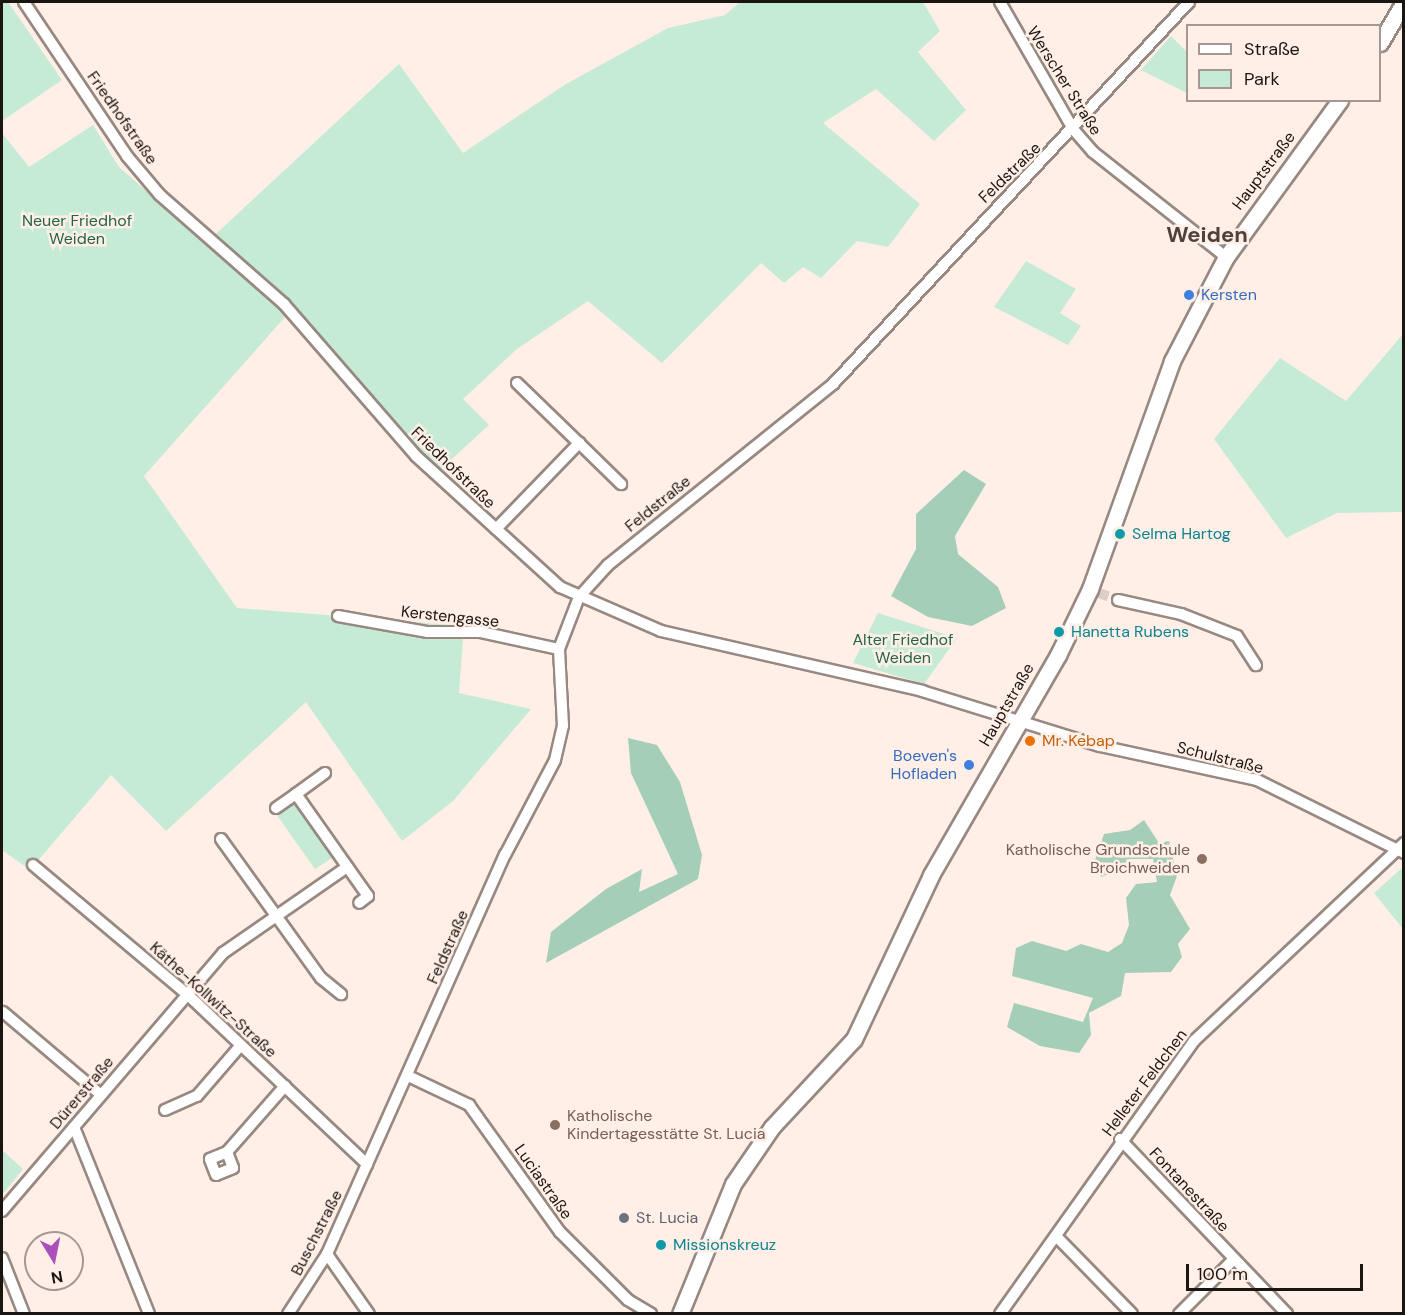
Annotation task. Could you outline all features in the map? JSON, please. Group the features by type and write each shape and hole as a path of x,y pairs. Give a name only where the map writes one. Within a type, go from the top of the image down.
{"main road":[{"path":"1381,41 1404,2"},
{"name":"Hauptstraße","path":"680,1314 733,1184 772,1127 854,1039 911,912 1017,723 1095,591 1172,361 1226,257 1339,102"}],"street":[{"name":"Friedhofstraße","path":"24,2 127,156 160,195 284,304 416,456 496,529 579,597 661,631 922,691 1017,723"},
{"name":"Werscher Straße","path":"1000,2 1073,129 1110,168 1226,257"},
{"name":"Feldstraße","path":"367,1164 505,855 555,760 563,726 559,649 579,597 608,565 834,383 971,231 1073,129 1189,2"},
{"path":"518,383 621,484"},
{"path":"496,529 579,443"},
{"path":"1118,600 1181,614 1237,636 1256,665"},
{"name":"Kerstengasse","path":"338,616 427,632 481,632 559,649"},
{"name":"Schulstraße","path":"1017,723 1257,780 1402,848"},
{"path":"276,807 325,773"},
{"path":"296,794 368,896 359,903"},
{"path":"221,839 278,915 321,978 341,994"},
{"name":"Helleter Feldchen","path":"1000,1314 1056,1236 1120,1138 1215,1018 1402,848"},
{"name":"Käthe-Kollwitz-Straße","path":"33,865 187,994 367,1164"},
{"name":"Dürerstraße","path":"2,1211 223,953 347,867"},
{"path":"3,1012 100,1094"},
{"path":"165,1110 197,1096 241,1044"},
{"name":"Luciastraße","path":"408,1076 469,1105 560,1232 628,1300 651,1314"},
{"path":"227,1152 285,1086"},
{"path":"74,1127 149,1314"},
{"name":"Fontanestraße","path":"1120,1138 1287,1314"},
{"name":"Buschstraße","path":"288,1314 327,1254 367,1164"},
{"path":"1056,1236 1132,1314"},
{"path":"327,1254 369,1314"},
{"path":"2,1258 24,1314"},
{"path":"1179,1314 1234,1259"}],"green space":[{"path":"2,2 8,2 62,80 2,121"},
{"name":"Neuer Friedhof Weiden","path":"740,2 923,2 940,31 918,52 966,110 934,141 876,89 823,123 920,204 888,247 857,241 821,278 803,267 784,283 761,263 662,363 588,301 517,349 463,399 489,425 431,478 285,317 144,476 237,608 464,626 459,693 531,709 453,801 402,841 306,702 166,831 111,775 30,870 2,850 2,133 29,167 93,125 119,167 206,243 399,64 463,153 566,84 668,28 725,15"},
{"path":"1171,36 1186,51 1186,92 1141,70"},
{"path":"1026,261 1076,289 1060,313 1081,326 1068,345 994,307"},
{"path":"1403,334 1403,512 1337,513 1286,538 1214,439 1280,358 1346,401"},
{"path":"964,470 986,484 955,536 958,554 998,587 1006,608 972,626 928,617 891,596 916,549 916,514"},
{"name":"Alter Friedhof Weiden","path":"878,613 957,638 924,684 853,663"},
{"path":"628,738 657,745 680,782 702,855 698,879 546,963 551,932 606,889 642,869 639,892 678,874 631,773"},
{"path":"291,804 299,805 335,856 315,869 276,814"},
{"path":"1144,820 1159,843 1169,841 1177,876 1170,895 1190,929 1178,944 1182,957 1171,972 1125,973 1121,996 1089,1013 1091,1035 1079,1053 1040,1046 1007,1027 1014,1003 1083,1022 1093,998 1012,976 1016,948 1032,941 1066,951 1081,944 1108,952 1122,943 1129,925 1126,898 1136,884 1157,882 1153,859 1129,859 1120,870 1101,877 1095,860 1104,834 1130,830"},
{"path":"1403,867 1403,929 1374,893"},
{"path":"2,1150 23,1169 2,1195"}],"tunnel":[{"path":"1099,593 1118,600"}],"place":[{"name":"Kersten","path":"1189,295"},
{"name":"Selma Hartog","path":"1120,534"},
{"name":"Hanetta Rubens","path":"1059,632"},
{"name":"Mr. Kebap","path":"1030,741"},
{"name":"Boeven's Hofladen","path":"969,765"},
{"name":"Katholische Grundschule Broichweiden","path":"1202,859"},
{"name":"Katholische Kindertagesstätte St. Lucia","path":"555,1125"},
{"name":"St. Lucia","path":"624,1218"},
{"name":"Missionskreuz","path":"661,1245"}],"district":[{"name":"Weiden","path":"1207,235"}]}
